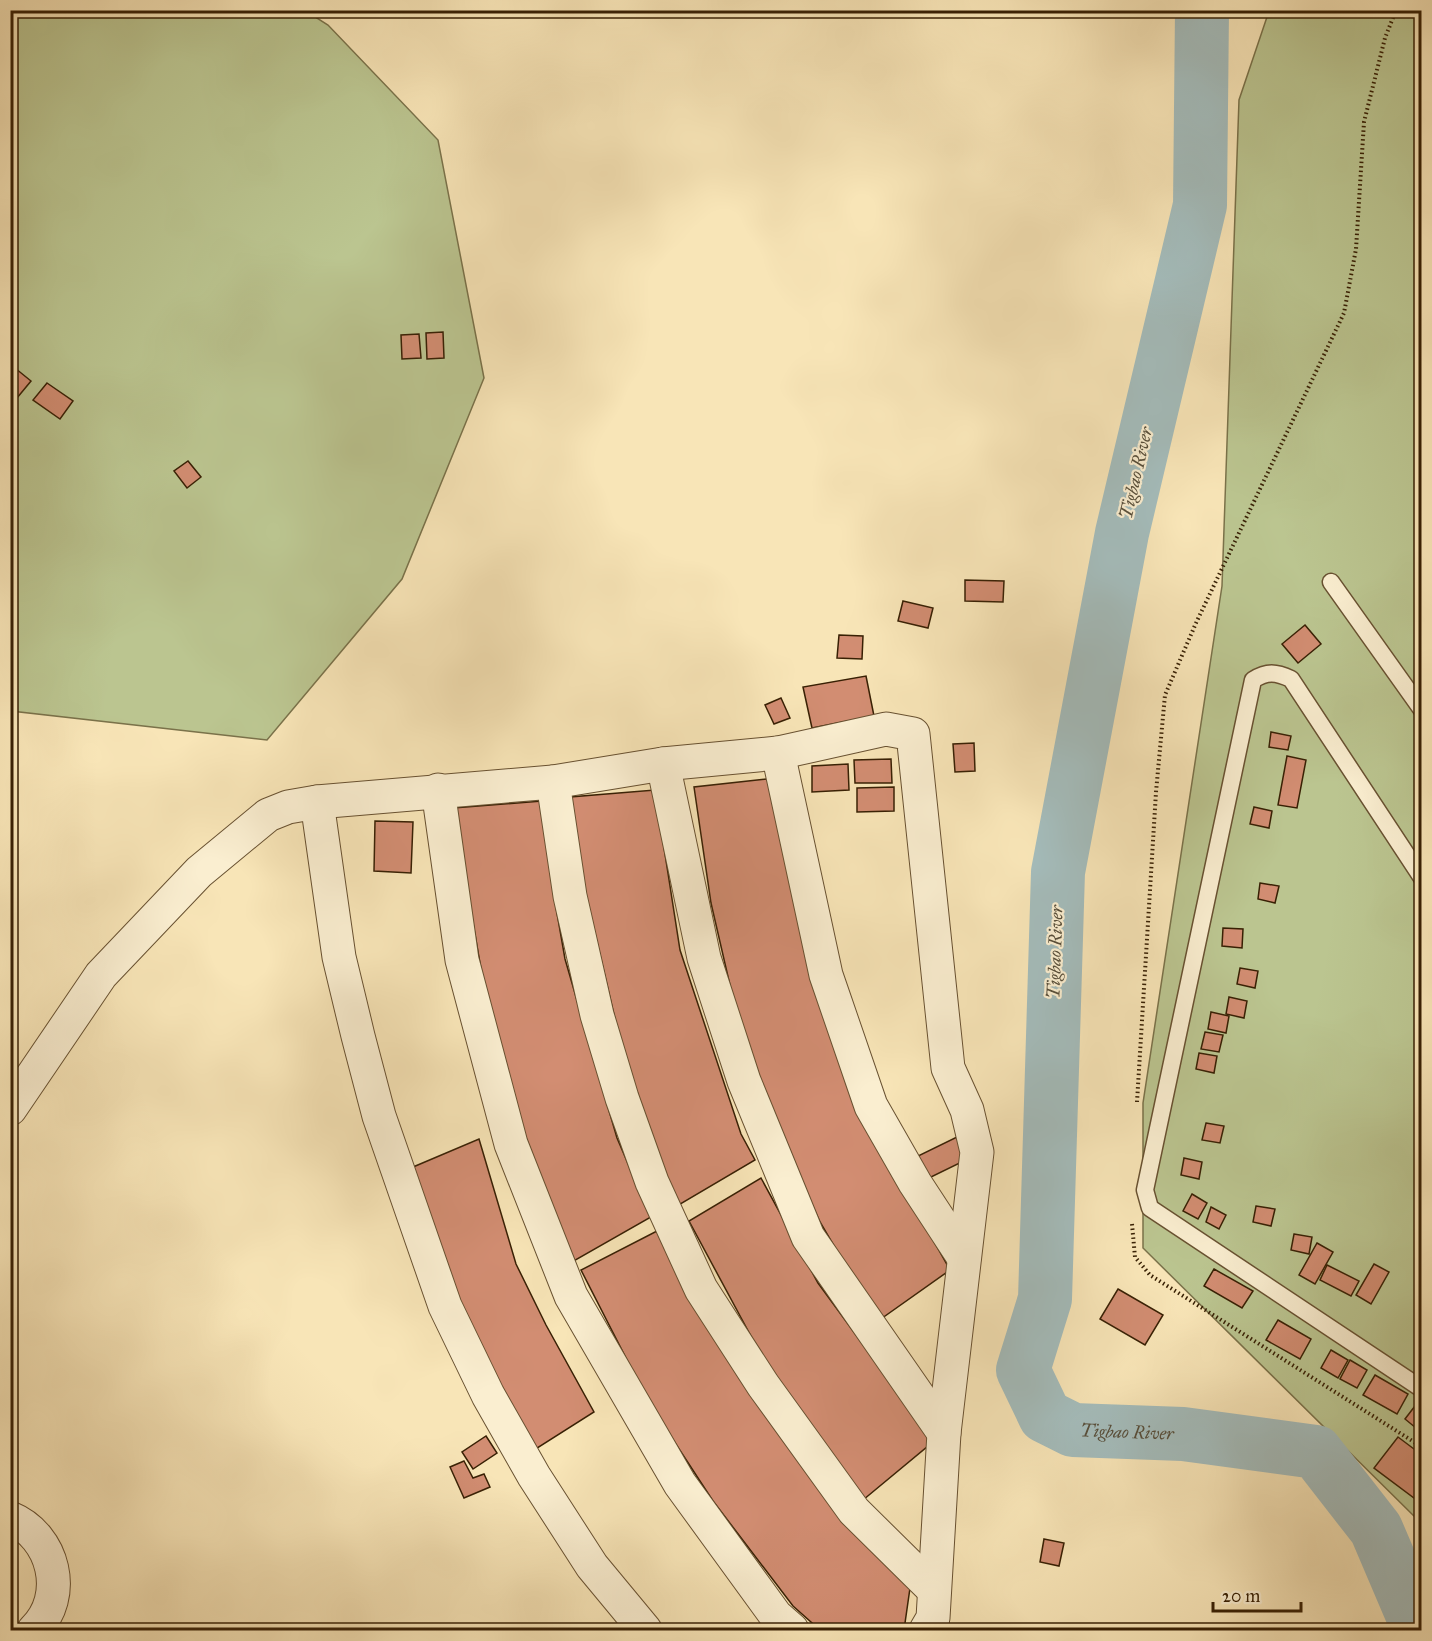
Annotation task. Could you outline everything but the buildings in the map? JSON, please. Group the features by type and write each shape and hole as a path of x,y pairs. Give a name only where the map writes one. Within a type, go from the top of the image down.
{"street":[{"path":"10,1109 101,975 200,872 268,815 317,802 553,782 663,764 778,753 886,729 913,734 948,1068 967,1110 976,1152 944,1433 933,1618 926,1630"},
{"path":"778,753 826,975 871,1106 915,1184 964,1258"},
{"path":"663,764 704,958 744,1081 808,1237 944,1433"},
{"path":"553,782 570,896 597,1015 652,1182 701,1289 763,1385 854,1511 933,1589"},
{"path":"438,790 462,960 511,1144 571,1296 680,1484 776,1616 792,1630"},
{"path":"317,802 339,957 358,1036 379,1116 445,1306 488,1395 534,1476 592,1566 645,1630"},
{"path":"10,1518 33,1532 44,1546 51,1562 54,1579 52,1597 40,1630"}],"lane":[{"path":"1331,582 1422,710"},
{"path":"1422,879 1291,679 1278,673 1267,673 1253,681 1145,1190 1150,1208 1422,1389"}],"green space":[{"path":"11,11 306,11 328,25 438,140 484,378 402,579 267,740 11,711"},
{"path":"1269,11 1421,11 1421,1523 1143,1248 1143,1103 1222,586 1239,100"}],"waterway":[{"name":"Tigbao River","path":"1202,10 1200,205 1122,533 1058,872 1045,1299 1023,1370 1045,1416 1073,1430 1183,1434 1316,1452 1376,1529 1419,1630"}]}
